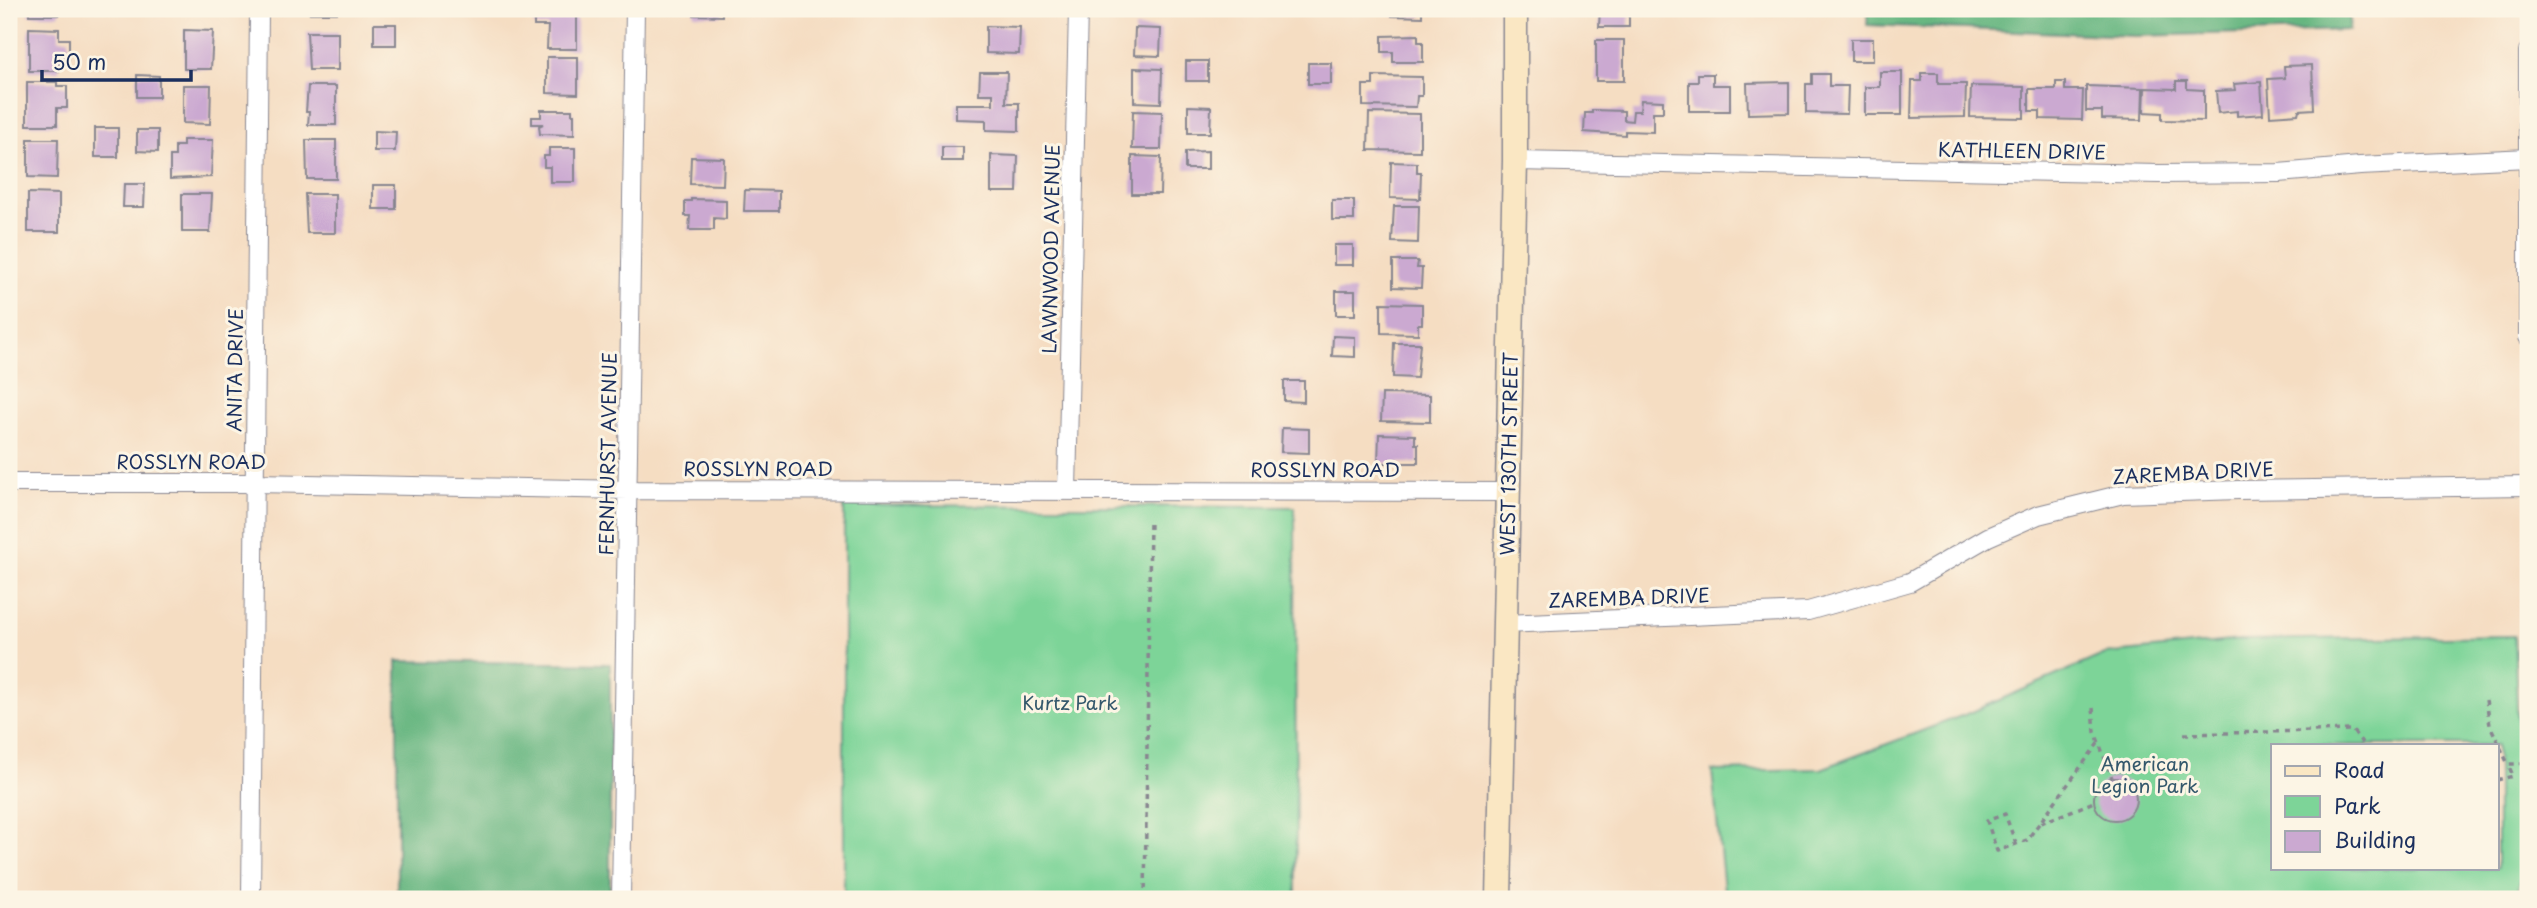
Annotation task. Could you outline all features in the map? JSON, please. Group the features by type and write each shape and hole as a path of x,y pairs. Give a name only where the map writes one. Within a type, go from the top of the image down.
{"main road":[{"name":"WEST 130TH STREET","path":"1499,899 1515,161 1515,9"}],"street":[{"name":"ANITA DRIVE","path":"251,899 259,9"},
{"name":"FERNHURST AVENUE","path":"621,899 635,9"},
{"name":"LAWNWOOD AVENUE","path":"1067,490 1078,9"},
{"path":"2528,51 2528,337"},
{"name":"KATHLEEN DRIVE","path":"1515,161 2158,174 2278,173 2373,165 2527,158"},
{"name":"ROSSLYN ROAD","path":"9,483 255,483 628,490 1508,492"},
{"name":"ZAREMBA DRIVE","path":"1506,624 1808,611 1910,582 1988,537 2038,514 2123,494 2238,489 2528,486"}],"path":[{"path":"1146,899 1150,519"},
{"path":"2486,700 2490,725 2513,776 2498,780"},
{"path":"2093,708 2095,732 2112,778"},
{"path":"2183,734 2352,730 2363,744"},
{"path":"2016,844 2005,814 1987,821 1997,851 2027,840 2099,742"},
{"path":"2508,764 2528,764"},
{"path":"2040,823 2094,802"}],"green space":[{"path":"1868,9 2350,9 2349,30 2136,36 1867,25"},
{"name":"Kurtz Park","path":"844,505 1295,507 1296,899 844,899"},
{"name":"American Legion Park","path":"2514,636 2519,752 2528,752 2528,848 2516,899 1725,899 1712,771 1821,769 1972,712 2105,654 2240,640"},
{"path":"397,661 610,664 610,899 397,899"}],"building":[{"path":"29,9 59,9 59,15 29,15"},
{"path":"309,9 337,9 337,13 309,13"},
{"path":"694,9 722,9 722,16 694,15"},
{"path":"1140,9 1165,9 1165,14 1140,14"},
{"path":"1392,9 1422,9 1422,17 1392,16"},
{"path":"1600,9 1629,9 1629,27 1599,27"},
{"path":"534,12 577,12 577,49 547,49 548,26 534,26"},
{"path":"374,24 396,24 396,45 374,45"},
{"path":"986,26 1020,27 1019,54 986,53"},
{"path":"29,28 59,29 59,39 69,39 69,59 60,59 59,71 29,71"},
{"path":"1135,28 1161,29 1160,56 1134,55"},
{"path":"184,30 213,31 211,69 184,69"},
{"path":"307,32 338,32 338,70 309,70"},
{"path":"1418,35 1418,42 1423,42 1423,62 1393,62 1393,52 1382,52 1382,36"},
{"path":"1851,39 1873,39 1873,61 1851,61"},
{"path":"1596,40 1624,40 1624,81 1596,81"},
{"path":"547,57 578,57 578,94 547,93"},
{"path":"1186,61 1208,61 1208,81 1186,81"},
{"path":"1308,63 1331,63 1331,84 1308,84"},
{"path":"2312,65 2314,109 2299,110 2298,114 2270,116 2268,79 2285,78 2284,66"},
{"path":"1134,68 1162,69 1161,103 1134,102"},
{"path":"980,72 1007,72 1006,103 1019,103 1019,131 986,130 986,120 956,119 956,104 993,104 993,94 979,94"},
{"path":"1880,72 1902,72 1902,115 1865,115 1865,87 1880,87"},
{"path":"1922,73 1938,73 1938,84 1966,84 1965,117 1911,118 1912,81 1922,81"},
{"path":"1698,74 1713,74 1713,85 1730,85 1730,111 1689,111 1689,82 1698,82"},
{"path":"1812,74 1829,74 1829,86 1848,86 1847,114 1806,113 1806,84 1812,84"},
{"path":"137,75 159,76 159,97 137,97"},
{"path":"1373,76 1422,77 1422,96 1417,96 1416,107 1363,106 1363,85 1373,85"},
{"path":"2176,81 2187,81 2187,89 2204,90 2204,121 2162,120 2162,113 2144,112 2145,88 2176,89"},
{"path":"27,82 57,82 57,86 67,86 67,108 57,108 57,125 27,125"},
{"path":"1789,82 1789,113 1748,114 1747,83"},
{"path":"2056,82 2065,82 2065,90 2083,90 2082,120 2040,119 2040,111 2029,111 2029,89 2056,89"},
{"path":"2261,82 2263,114 2237,116 2237,111 2218,113 2216,91 2235,90 2234,84"},
{"path":"183,85 211,85 210,124 183,123"},
{"path":"308,86 336,86 336,125 308,125"},
{"path":"1971,86 2024,87 2024,118 1970,117"},
{"path":"2086,86 2143,88 2142,120 2102,119 2102,111 2086,111"},
{"path":"1641,100 1663,101 1663,112 1653,112 1653,132 1625,131 1625,135 1584,132 1585,113 1592,113 1592,110 1624,111 1624,120 1632,121 1633,111 1640,111"},
{"path":"1188,106 1211,107 1210,133 1188,133"},
{"path":"541,110 572,110 574,135 540,134 539,126 543,124 532,124 532,117 541,117"},
{"path":"1133,111 1162,112 1161,149 1132,149"},
{"path":"1369,113 1420,114 1420,151 1368,150"},
{"path":"95,128 118,128 118,157 95,157"},
{"path":"137,130 158,130 158,152 137,151"},
{"path":"374,131 396,132 395,151 374,151"},
{"path":"28,139 58,139 57,178 28,177"},
{"path":"183,140 213,140 211,177 170,179 170,156 175,156 175,146 183,146"},
{"path":"306,140 336,140 336,179 307,179"},
{"path":"942,147 963,147 963,161 942,161"},
{"path":"549,148 575,148 575,182 550,182 550,167 544,167 544,156 549,156"},
{"path":"1208,151 1208,169 1185,169 1185,152"},
{"path":"991,155 1018,156 1017,192 991,192"},
{"path":"1132,156 1161,157 1160,194 1132,194"},
{"path":"691,157 724,158 723,185 690,184"},
{"path":"1391,162 1417,163 1417,172 1421,172 1420,199 1390,198"},
{"path":"124,184 145,184 144,207 123,207"},
{"path":"373,185 396,185 396,209 373,209"},
{"path":"745,190 779,191 779,211 744,211"},
{"path":"28,193 59,194 59,232 28,232"},
{"path":"182,194 212,194 210,232 182,232"},
{"path":"305,194 335,194 335,233 307,233"},
{"path":"726,200 726,219 714,218 714,230 689,230 690,216 685,216 685,201"},
{"path":"1332,200 1354,200 1354,220 1332,220"},
{"path":"1394,206 1419,206 1418,243 1392,242"},
{"path":"1334,245 1353,245 1353,265 1334,265"},
{"path":"1393,261 1418,261 1417,268 1422,268 1421,288 1393,287"},
{"path":"1336,291 1355,291 1355,315 1336,315"},
{"path":"1381,303 1422,304 1422,324 1418,324 1418,334 1381,333"},
{"path":"1333,336 1355,337 1355,357 1332,356"},
{"path":"1394,343 1420,343 1417,378 1393,377"},
{"path":"1284,381 1304,381 1304,402 1284,401"},
{"path":"1382,394 1430,395 1430,422 1381,421"},
{"path":"1282,428 1309,429 1309,453 1281,452"},
{"path":"1379,434 1415,435 1418,463 1378,463"},
{"path":"2115,778 2130,784 2136,799 2130,814 2115,820 2100,814 2094,799 2100,784"}]}
